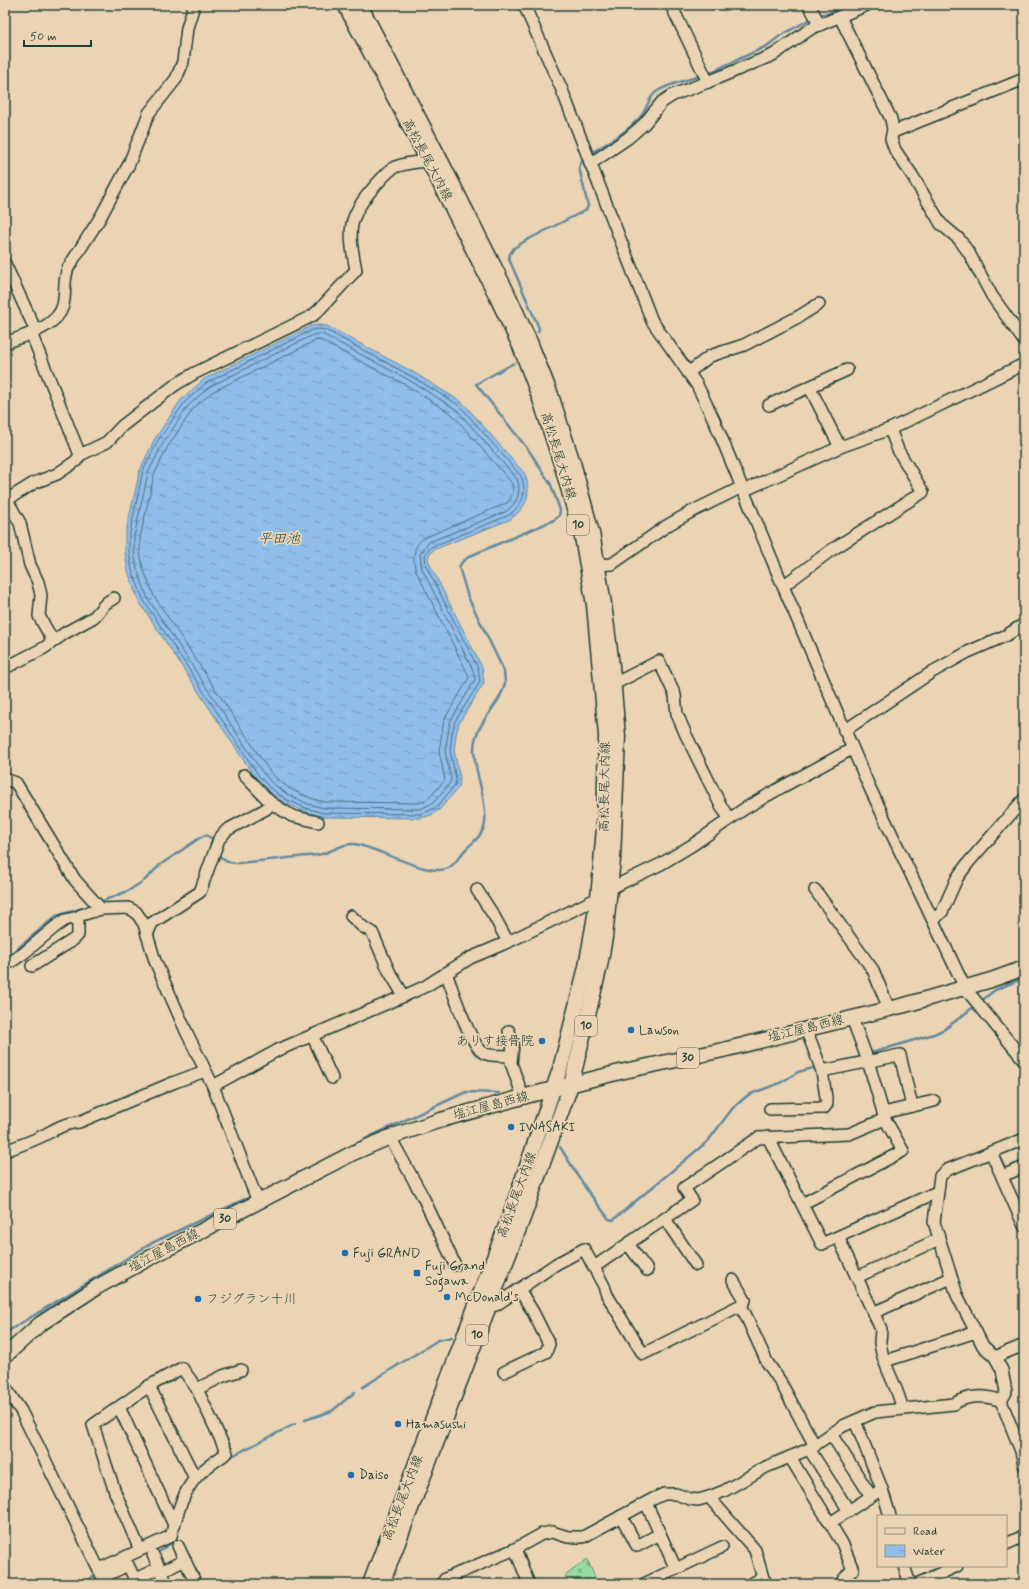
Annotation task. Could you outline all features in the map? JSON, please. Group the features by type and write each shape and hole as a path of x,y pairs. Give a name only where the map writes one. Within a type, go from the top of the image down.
{"main road":[{"name":"高松長尾大内線","path":"345,5 432,160 520,346 540,399 563,470 582,537 594,605 606,735 604,828 598,898 586,967 571,1029 554,1089 512,1210 370,1584"},
{"name":"高松長尾大内線","path":"360,5 447,172 506,290 530,342 550,395 574,466 592,533 604,604 614,684 618,736 615,830 611,888 600,966 571,1085 523,1218 382,1584"},
{"name":"塩江屋島西線","path":"5,1356 40,1324 97,1287 155,1255 258,1202 354,1153 390,1137 441,1120 620,1072 689,1058 889,1009 965,988 1024,968"}],"street":[{"path":"5,343 33,332 55,319 60,313 64,298 65,276 68,268 100,218 129,164 149,113 176,79 183,62 187,28 194,5"},
{"path":"524,5 562,90 652,321 697,385 714,420 844,731 965,988 1024,1060"},
{"path":"671,5 708,82"},
{"path":"809,5 820,25"},
{"path":"590,164 628,138 644,124 662,102 673,95 773,55 812,28 868,5"},
{"path":"840,17 891,119 893,132 891,140 895,150 912,175 941,224 962,244 992,296 1024,341"},
{"path":"893,132 1024,79"},
{"path":"53,641 39,616 41,595 38,582 30,565 20,523 6,501 34,483 57,474 76,461 80,454 107,442 122,426 175,385 196,373 312,316 356,270 351,244 350,225 362,201 386,174 394,168 401,165 432,160"},
{"path":"5,264 80,454"},
{"path":"688,373 710,356 744,345 798,317 819,304"},
{"path":"598,565 612,564 668,525 691,512 840,447 890,429 1024,364"},
{"path":"769,405 810,388 847,370"},
{"path":"810,388 840,447"},
{"path":"783,586 830,552 923,492 898,450 890,429"},
{"path":"5,668 44,648 65,632 94,617 106,603 114,598"},
{"path":"844,731 932,672 1024,624"},
{"path":"614,684 659,661 675,695 678,714 686,734 722,808 730,819"},
{"path":"213,1086 278,1050 426,986 470,958 508,942 598,898 611,888 667,860 694,844 744,809 852,749"},
{"path":"244,775 271,803 292,816 318,822"},
{"path":"5,779 16,783 75,880 98,906"},
{"path":"933,920 942,912 957,878 968,863 1024,799"},
{"path":"147,935 152,923 200,892 219,839 228,830 266,809 271,803"},
{"path":"477,890 494,916 508,942"},
{"path":"815,890 873,970 889,1009"},
{"path":"11,962 65,920 78,917 98,906 128,908 136,912 144,924 155,961 213,1086 258,1202"},
{"path":"351,916 363,927 372,932 389,971 404,996"},
{"path":"24,953 33,969 74,940 78,935 78,917"},
{"path":"446,974 472,1039 479,1051 486,1055 511,1056"},
{"path":"802,1204 903,1151 884,1116 867,1057 852,1018"},
{"path":"770,1109 824,1108 827,1104 820,1068 806,1030"},
{"path":"509,1031 513,1044 511,1063 523,1097"},
{"path":"312,1034 332,1078"},
{"path":"820,1068 867,1057 900,1055 912,1106"},
{"path":"5,1151 39,1138 53,1129 67,1123 79,1122 205,1071"},
{"path":"594,1267 692,1200 684,1188 758,1138 849,1134 884,1116 912,1106 934,1101"},
{"path":"390,1137 423,1197 455,1266"},
{"path":"768,1137 822,1244 937,1192"},
{"path":"1001,1401 1006,1392 1002,1370 995,1357 983,1346 958,1295 951,1278 934,1222 940,1176 946,1170 1024,1139"},
{"path":"991,1152 1024,1226"},
{"path":"1002,1176 1024,1166"},
{"path":"665,1218 696,1265"},
{"path":"838,1237 881,1329 880,1342 885,1361 900,1398 902,1408"},
{"path":"856,1277 939,1238"},
{"path":"628,1244 647,1270"},
{"path":"490,1302 496,1305 556,1264 584,1249 604,1286 607,1295 643,1354 741,1305 745,1300 734,1280"},
{"path":"873,1313 951,1278"},
{"path":"504,1372 546,1352 548,1344 533,1312 519,1289"},
{"path":"741,1305 766,1362 780,1381 812,1448 849,1511"},
{"path":"885,1361 976,1332"},
{"path":"995,1357 1024,1345"},
{"path":"103,1577 140,1550 171,1536 184,1498 196,1478 227,1453 197,1389 182,1368 149,1386 93,1426 114,1492 140,1550"},
{"path":"197,1389 223,1376 241,1370"},
{"path":"5,1386 21,1411 103,1577"},
{"path":"149,1386 196,1478"},
{"path":"443,1583 445,1579 515,1549 542,1534 552,1532 568,1537 583,1537 664,1494 676,1494 698,1500 709,1497 724,1491 766,1467 812,1448 843,1426 875,1412 902,1408 954,1404 960,1400 990,1397 1001,1401 1021,1451 1024,1465"},
{"path":"119,1407 174,1525"},
{"path":"855,1421 882,1489 890,1515"},
{"path":"832,1434 871,1496"},
{"path":"790,1457 842,1543 853,1570 840,1584"},
{"path":"830,1523 882,1489"},
{"path":"709,1497 755,1550 765,1581 750,1584"},
{"path":"646,1503 676,1569"},
{"path":"621,1516 637,1546 660,1534"},
{"path":"1007,1544 1024,1536"},
{"path":"178,1546 196,1584"},
{"path":"644,1584 722,1547"},
{"path":"515,1549 529,1584"},
{"path":"153,1555 167,1584"},
{"path":"103,1577 128,1565 136,1582 185,1560"},
{"path":"904,1567 910,1584"},
{"path":"918,1584 955,1567"}],"green space":[{"path":"587,1559 598,1584 582,1584 578,1579 570,1584 565,1576"}],"water":[{"name":"平田池","path":"311,326 327,326 413,372 463,403 525,474 527,481 528,494 524,505 520,511 509,520 433,550 428,557 430,565 482,667 484,683 459,723 456,735 454,750 460,779 459,787 439,810 431,815 421,818 323,817 305,812 283,802 266,790 256,779 140,603 128,571 125,553 125,536 140,470 154,440 181,400 204,379"}],"waterway":[{"path":"818,15 828,13 847,5"},
{"path":"707,74 767,46 780,36 812,18"},
{"path":"591,153 618,136 636,122 656,92 672,84 702,75"},
{"path":"538,332 539,328 509,259 510,254 514,248 525,241 586,210 588,206 579,167 585,158"},
{"path":"218,853 226,861 238,863 317,855 345,845 354,844 376,850 417,866 441,870 452,866 483,831 485,814 483,796 476,769 474,751 475,741 482,723 502,691 505,680 504,671 468,597 459,567 462,562 470,556 554,520 559,516 560,510 551,485 530,452 476,384 514,363"},
{"path":"100,902 128,891 145,880 160,865 201,837 206,835 211,838 214,843"},
{"path":"5,959 56,916 93,905"},
{"path":"981,1001 995,990 1024,978"},
{"path":"868,1054 934,1034 945,1029 975,1006"},
{"path":"838,1062 864,1056"},
{"path":"560,1147 587,1190 609,1219 613,1220 708,1141 732,1109 748,1095 780,1083 798,1072 817,1067"},
{"path":"322,1161 369,1137 466,1092 499,1093"},
{"path":"266,1190 316,1165"},
{"path":"5,1333 152,1243 245,1199"},
{"path":"363,1387 438,1340 452,1337"},
{"path":"305,1420 332,1411 355,1392"},
{"path":"230,1457 295,1424"},
{"path":"195,1487 204,1477"},
{"path":"179,1527 182,1517"},
{"path":"160,1551 175,1540 176,1536"},
{"path":"79,1584 97,1575 97,1573"}],"place":[{"name":"Lawson","path":"631,1030"},
{"name":"ありす接骨院","path":"542,1041"},
{"name":"IWASAKI","path":"511,1127"},
{"name":"Fuji GRAND","path":"345,1253"},
{"name":"Fuji Grand Sogawa","path":"417,1273"},
{"name":"McDonald's","path":"447,1297"},
{"name":"フジグラン十川","path":"198,1299"},
{"name":"Hamasushi","path":"398,1424"},
{"name":"Daiso","path":"351,1475"}]}
